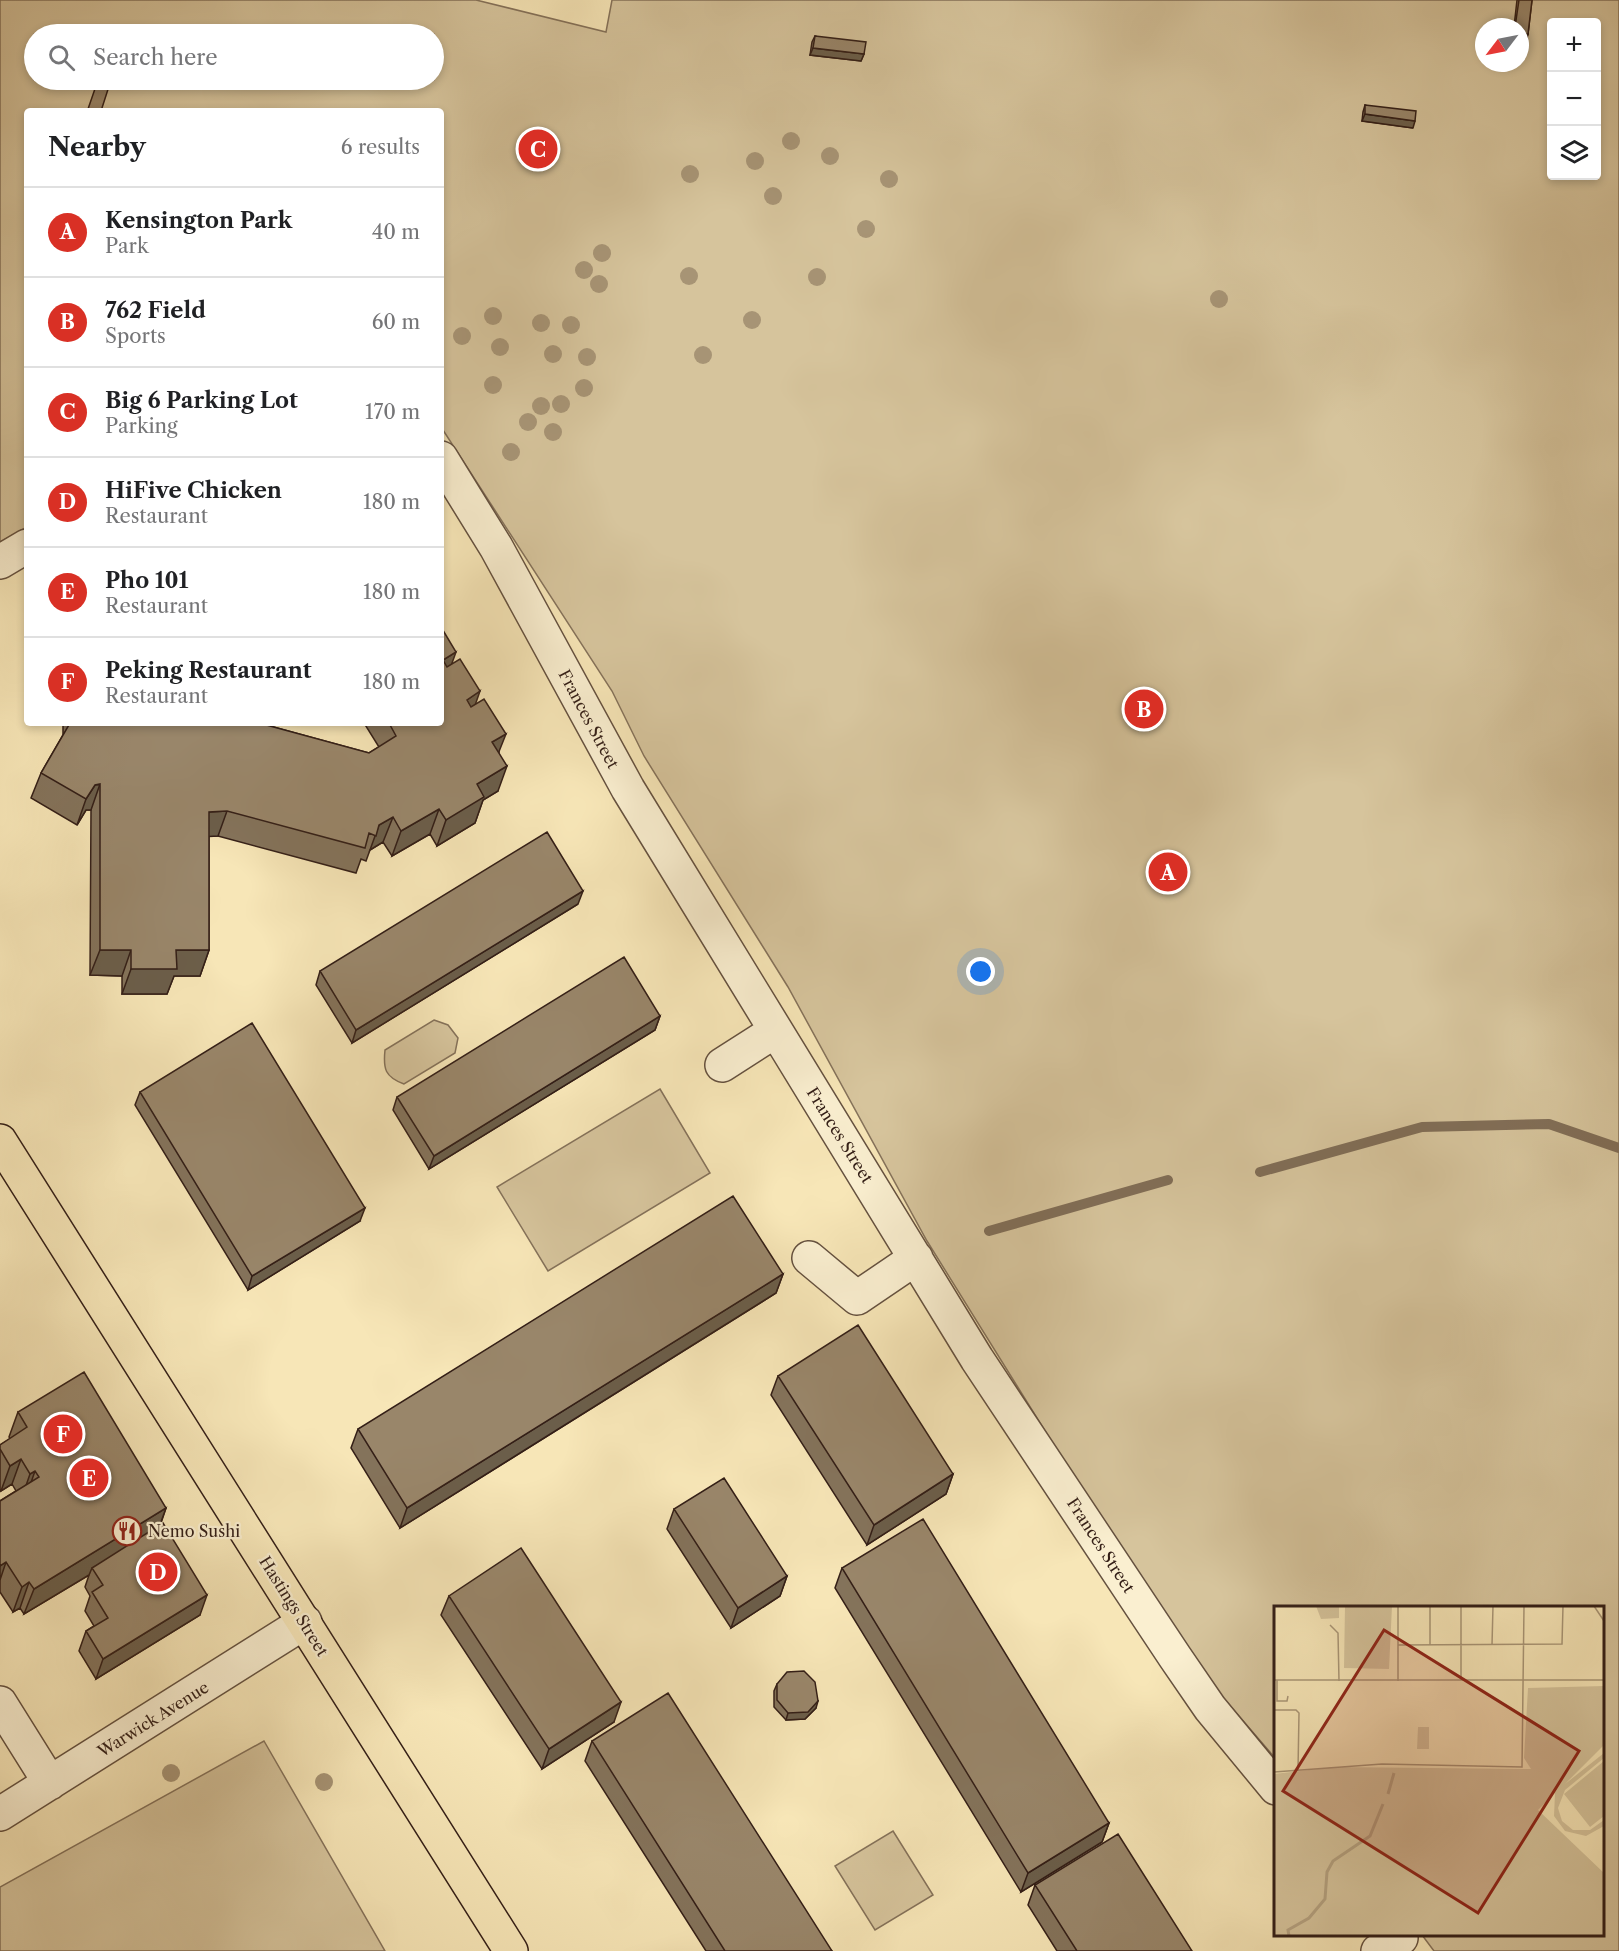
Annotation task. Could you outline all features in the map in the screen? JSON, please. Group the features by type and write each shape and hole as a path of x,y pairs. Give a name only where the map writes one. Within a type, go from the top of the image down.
{"main road":[{"name":"Hastings Street","path":"0,1141 9,1175 305,1622 511,1951"}],"street":[{"name":"Frances Street","path":"444,463 496,547 616,769 977,1359 1210,1708 1274,1787"},
{"path":"0,562 24,548"},
{"path":"722,1065 775,1031"},
{"path":"809,1258 857,1298 915,1258"},
{"name":"Warwick Avenue","path":"0,1814 305,1622"},
{"path":"0,1703 50,1783"}],"shaded area":[{"path":"0,0 476,0 606,32 612,0 1619,0 1619,1951 1434,1951 1423,1936 1604,1936 1604,1606 1274,1606 1274,1757 1213,1686 1068,1468 927,1241 788,987 644,756 612,691 444,432 444,108 24,108 24,529 0,542"},
{"path":"434,1020 448,1025 458,1038 455,1053 404,1084 389,1075 384,1062 385,1050"},
{"path":"660,1089 710,1173 548,1271 497,1187"},
{"path":"264,1741 385,1951 0,1951 0,1887"},
{"path":"893,1831 933,1895 875,1930 835,1866"}],"building":[{"path":"1519,0 1532,0 1529,26 1529,18 1516,18"},
{"path":"815,36 866,42 864,54 813,48"},
{"path":"95,90 108,90 102,108 88,108"},
{"path":"1365,105 1416,111 1415,121 1365,114"},
{"path":"444,632 456,652 444,659"},
{"path":"460,659 480,691 467,700 471,707 484,699 506,734 492,742 507,766 477,784 484,797 446,820 439,809 401,831 393,817 379,825 376,836 369,833 365,848 227,811 209,812 209,950 176,950 177,969 131,969 131,950 100,950 100,784 95,785 86,799 41,773 68,726 270,726 369,753 396,736 391,726 444,726 444,662 447,667"},
{"path":"547,832 583,891 356,1030 320,971"},
{"path":"624,957 660,1016 434,1156 397,1097"},
{"path":"252,1023 365,1208 252,1276 140,1092"},
{"path":"733,1196 783,1274 407,1508 358,1429"},
{"path":"858,1325 953,1474 874,1525 778,1376"},
{"path":"84,1372 166,1508 34,1589 29,1582 22,1587 6,1562 0,1566 0,1501 39,1477 35,1471 30,1474 21,1459 10,1466 0,1445 27,1427 18,1412"},
{"path":"724,1478 787,1576 738,1608 674,1509"},
{"path":"923,1519 1109,1823 1028,1873 842,1568"},
{"path":"163,1523 207,1595 103,1659 86,1631 108,1618 92,1592 103,1585 92,1568"},
{"path":"521,1548 621,1702 549,1749 449,1596"},
{"path":"804,1671 815,1682 818,1701 808,1712 788,1713 777,1700 777,1684 787,1672"},
{"path":"668,1693 832,1951 725,1951 592,1741"},
{"path":"1118,1834 1192,1951 1077,1951 1035,1885"}],"waterway":[{"path":"1260,1172 1422,1127 1549,1124 1619,1148"},
{"path":"989,1231 1168,1180"}],"place":[{"name":"Big 6 Parking Lot","path":"538,149"},
{"name":"762 Field","path":"1144,709"},
{"name":"Kensington Park","path":"1168,872"},
{"name":"Peking Restaurant","path":"63,1434"},
{"name":"Pho 101","path":"89,1478"},
{"name":"Nemo Sushi","path":"127,1531"},
{"name":"HiFive Chicken","path":"158,1572"}]}
